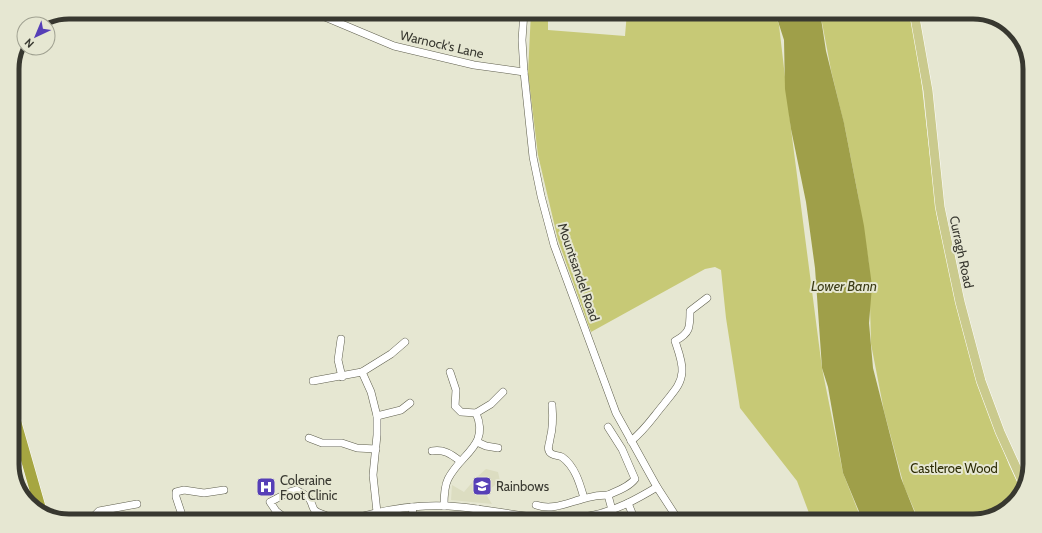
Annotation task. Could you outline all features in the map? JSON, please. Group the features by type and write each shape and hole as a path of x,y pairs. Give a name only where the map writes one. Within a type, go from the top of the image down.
{"highway":[{"path":"19,441 31,497"}],"main road":[{"name":"Curragh Road","path":"915,19 928,91 940,207 960,302 981,381 1000,432 1021,478"}],"street":[{"name":"Warnock's Lane","path":"330,19 394,46 474,65 524,72"},
{"name":"Mountsandel Road","path":"524,19 522,40 524,72 533,157 541,196 554,245 616,413 657,487 674,514"},
{"path":"631,441 650,424 680,383 683,371 675,341 684,336 690,327 690,311 707,298"},
{"path":"341,339 338,360 342,377"},
{"path":"313,381 342,377 362,372 391,354 405,342"},
{"path":"362,372 371,392 377,416 376,449 373,475 377,512"},
{"path":"450,372 456,390 455,406 461,412 476,413 491,404 503,392"},
{"path":"377,416 401,410 410,403"},
{"path":"552,405 553,416 551,437 548,447 549,451 551,454 562,457 573,470 579,480 584,498"},
{"path":"444,506 446,484 460,461 477,442 480,433 479,421 476,413"},
{"path":"536,505 548,508 597,495 608,495 624,488 635,479 622,448 608,427"},
{"path":"310,438 322,443 342,443 357,448 376,449"},
{"path":"477,442 486,446 498,448"},
{"path":"432,451 439,450 447,452 460,461"},
{"path":"596,514 612,510 628,503 657,487"},
{"path":"182,514 176,497 176,492 184,490 204,493 224,490"},
{"path":"280,514 270,502 296,490 308,497 313,508 317,512 322,514"},
{"path":"608,495 612,510"},
{"path":"628,503 632,514"},
{"path":"96,514 99,511 138,504"},
{"path":"370,514 412,507 444,506 512,514"},
{"path":"412,507 413,514"},
{"path":"477,514 478,509"}],"shaded area":[{"name":"Rainbows","path":"486,469 498,472 500,481 485,493 492,504 451,500 452,485 464,492"}],"green space":[{"path":"531,19 548,19 548,30 625,36 626,19 777,19 779,25 822,368 843,473 859,514 809,514 797,481 740,408 726,318 721,270 715,267 705,269 591,332 558,240 538,155 528,73"},
{"name":"Castleroe Wood","path":"821,19 911,19 920,70 937,217 975,374 1009,465 1018,485 1009,500 992,510 980,514 916,514 904,486 884,411 871,344 869,265 858,195 845,128 831,70"}],"water":[{"name":"Lower Bann","path":"777,19 821,19 826,51 844,123 864,226 872,286 869,323 873,368 901,478 915,514 860,514 843,473 828,387 822,368 815,268 806,202 791,129 785,89 784,40"}],"place":[{"name":"Rainbows","path":"482,486"},
{"name":"Coleraine Foot Clinic","path":"266,487"}]}
